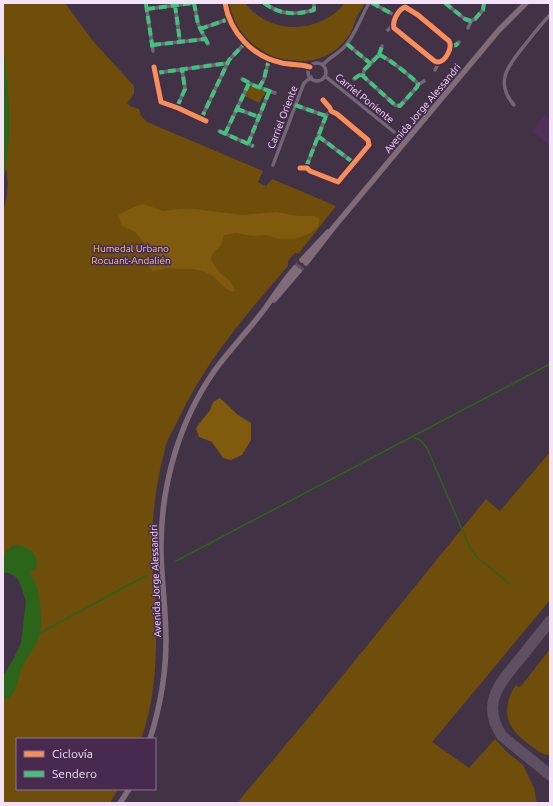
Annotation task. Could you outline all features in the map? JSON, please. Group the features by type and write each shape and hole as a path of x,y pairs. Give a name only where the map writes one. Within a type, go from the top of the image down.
{"highway":[{"name":"Avenida Jorge Alessandri","path":"304,261 319,240 334,227 494,36 526,3"},
{"name":"Avenida Jorge Alessandri","path":"150,738 159,706 165,665 166,636 161,560 162,527 164,498 174,454 185,424 205,385 228,353 266,307 277,290 297,270"},
{"path":"120,803 128,790"}],"street":[{"path":"147,9 193,3 200,29 208,44"},
{"path":"225,3 229,19 238,34 259,54 285,64 310,67 317,63 323,65 326,69 325,76 322,79 314,80 308,72 310,67"},
{"path":"264,3 279,12 293,14 314,10 314,3"},
{"path":"323,65 347,44 369,3"},
{"path":"372,3 396,16"},
{"path":"444,3 470,21"},
{"path":"146,4 153,51"},
{"path":"468,28 470,21 476,18 486,4"},
{"path":"388,30 393,25 396,16 404,5 426,21 449,41 451,46 450,51 442,61 439,62 436,70"},
{"path":"175,6 180,42"},
{"path":"514,105 506,90 504,79 506,71 512,60 550,15"},
{"path":"200,29 229,19"},
{"path":"393,25 395,29 421,52 439,62"},
{"path":"153,45 205,39"},
{"path":"451,46 456,45 459,42"},
{"path":"201,119 232,56 246,43"},
{"path":"347,44 370,64"},
{"path":"354,79 363,74 379,55 382,46"},
{"path":"379,55 383,56 394,64 418,85"},
{"path":"259,88 264,79 269,59"},
{"path":"156,73 228,63"},
{"path":"154,68 160,101 162,103 177,107 206,121"},
{"path":"177,107 185,89 182,69"},
{"path":"363,74 365,78 398,106 404,104 418,85 424,81"},
{"name":"Carriel Poniente","path":"325,76 394,132"},
{"name":"Carriel Oriente","path":"273,164 303,85 311,77"},
{"path":"242,79 259,88 274,93"},
{"path":"224,134 249,83"},
{"path":"248,144 269,92"},
{"path":"300,168 307,168 310,171 336,182 340,181 368,146 369,141 332,111 323,100"},
{"path":"295,105 326,116"},
{"path":"237,109 259,118"},
{"path":"307,168 326,116 332,111"},
{"path":"219,131 253,146"},
{"path":"318,136 354,163"}],"shaded area":[{"path":"3,45 7,79 9,131 3,182"},
{"path":"545,115 550,119 550,146 532,131"},
{"path":"143,204 163,211 194,209 243,215 276,212 299,216 315,216 320,219 318,227 309,234 295,239 280,239 266,235 253,236 236,233 224,235 221,245 212,254 211,260 220,273 229,280 235,290 233,292 229,291 212,275 200,270 168,268 153,271 149,268 156,249 146,245 135,232 121,225 119,215 129,209"},
{"path":"220,398 238,415 251,423 251,440 242,455 231,460 223,458 212,442 199,437 196,428 210,410 213,402"},
{"path":"14,545 24,547 32,551 36,559 36,569 30,573 36,584 40,603 41,626 39,638 21,670 14,692 11,696 3,700 3,676 21,643 26,601 19,581 16,577 9,573 3,573 3,560 5,553"}],"green space":[{"name":"Humedal Urbano Rocuant-Andalién","path":"3,3 65,3 93,41 134,86 134,94 127,103 130,106 139,109 141,116 147,122 263,171 258,182 266,186 272,179 336,206 299,253 295,253 288,261 288,266 228,338 190,397 166,445 157,486 152,529 152,560 156,629 155,667 151,704 141,738 16,738 16,790 117,790 110,803 3,803 3,680 28,638 25,579 3,559 3,211 8,184 6,167 3,182"},
{"path":"227,3 245,3 255,14 268,21 281,26 295,27 322,21 335,13 345,3 365,3 356,17 351,33 341,45 321,58 297,62 271,57 250,42 236,25"},
{"path":"250,86 265,92 265,95 259,103 245,96"},
{"path":"550,452 550,600 432,742 469,768 495,739 508,753 523,765 534,788 537,803 237,803 314,711 486,499 500,511"},
{"path":"550,649 550,755 540,752 519,736 510,724 507,707 510,695 516,685 519,687 522,685"}],"waterway":[{"path":"176,561 550,364"},
{"path":"413,437 420,440 427,448 470,548 477,557 510,584"},
{"path":"40,633 147,575"}],"taxiway":[{"path":"550,621 505,678 499,687 493,705 493,715 502,736 550,775"}],"tunnel":[{"path":"295,268 302,260"},
{"path":"299,271 306,263"}],"marked path":[{"path":"147,9 193,3"},
{"path":"194,3 198,24 208,44"},
{"path":"264,3 276,10 288,13 300,13 314,10 314,3"},
{"path":"372,3 396,16"},
{"path":"445,3 465,19 471,21 475,19 483,10 484,3"},
{"path":"146,4 153,51"},
{"path":"175,5 180,42"},
{"path":"200,29 229,19"},
{"path":"153,45 205,39"},
{"path":"451,46 456,45 459,42"},
{"path":"201,119 229,60 245,43"},
{"path":"347,44 371,64"},
{"path":"379,55 382,46"},
{"path":"379,55 388,59 418,84 400,106 395,105 363,76 364,70 379,55"},
{"path":"259,88 264,79 269,59"},
{"path":"156,73 228,63"},
{"path":"177,107 185,89 182,69"},
{"path":"354,79 363,74"},
{"path":"242,79 255,86 275,93"},
{"path":"225,134 249,83"},
{"path":"248,144 269,92"},
{"path":"295,105 326,116"},
{"path":"237,109 259,117"},
{"path":"307,168 326,116 331,111"},
{"path":"219,131 253,146"},
{"path":"318,136 354,163"}],"cycle path":[{"path":"225,3 232,24 238,34 244,42 253,49 271,60 310,67"},
{"path":"405,7 418,15 449,41 449,51 443,60 438,62 434,60 394,28 396,16 405,7"},
{"path":"154,67 161,102 206,121"},
{"path":"300,168 307,168 310,171 338,182 369,145 368,140 337,114 331,111 323,100"}]}
